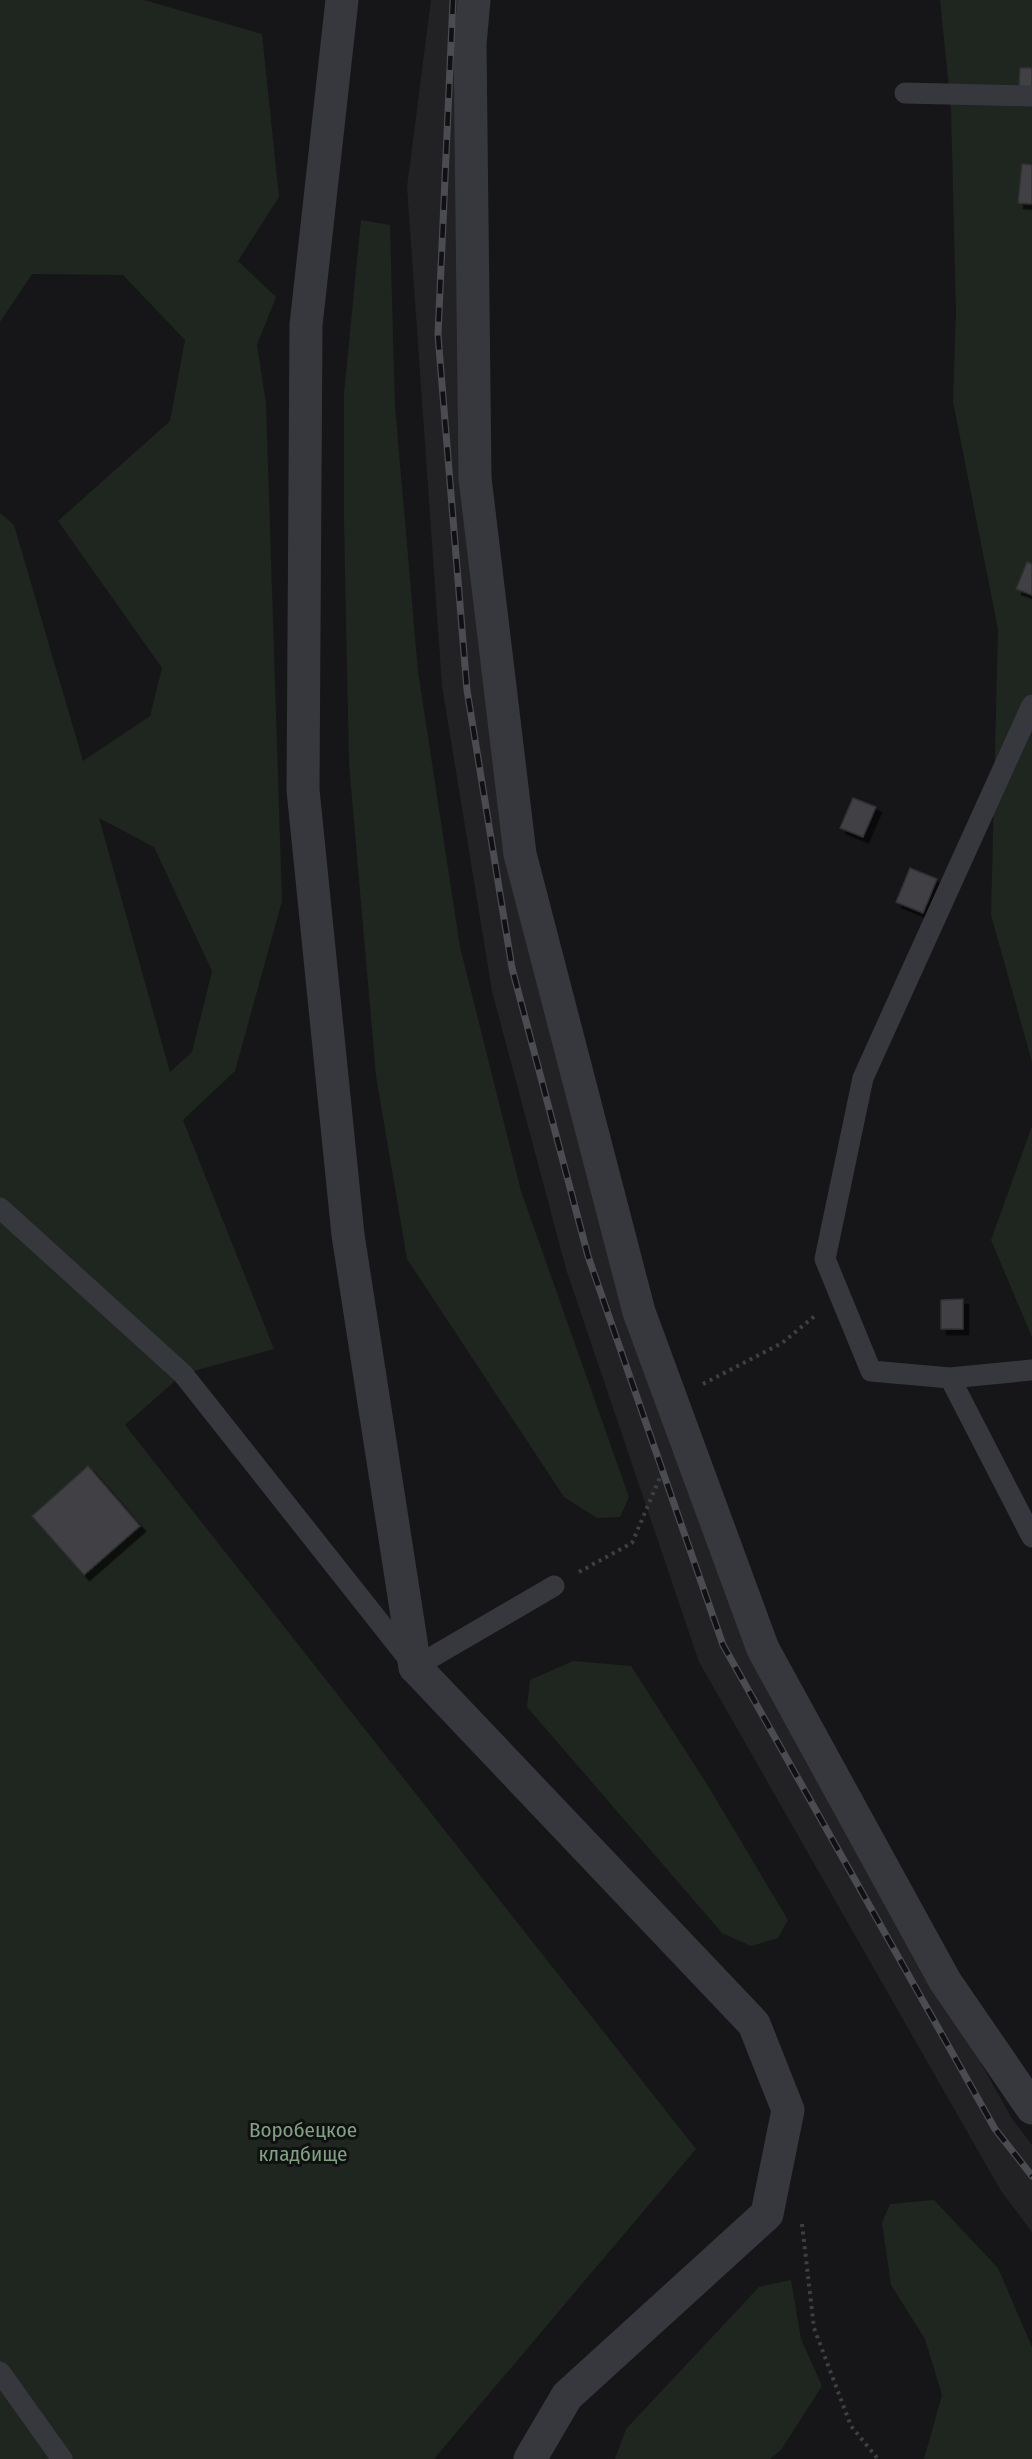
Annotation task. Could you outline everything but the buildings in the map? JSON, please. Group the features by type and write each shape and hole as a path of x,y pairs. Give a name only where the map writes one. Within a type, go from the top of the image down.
{"street":[{"path":"342,0 306,325 303,790 348,1235 415,1668 754,2024 788,2110 767,2214 567,2396 530,2459"},
{"path":"474,0 470,44 475,478 520,854 639,1312 763,1648 945,1981 1032,2108"}],"lane":[{"path":"905,93 1032,96"},
{"path":"1032,705 863,1078 825,1259 871,1371 950,1378 1032,1370"},
{"path":"0,1208 183,1374 415,1668 554,1586"},
{"path":"950,1378 1032,1537"},
{"path":"0,2372 62,2459"}],"path":[{"path":"800,2214 814,2328 851,2426 878,2459"}],"shaded area":[{"path":"431,0 470,0 460,168 513,882 742,1637 1011,2117 1032,2145 1032,2232 1001,2191 699,1662 566,1269 492,991 442,686 407,187"}],"green space":[{"name":"Воробецкое кладбище","path":"0,0 144,0 262,34 279,197 238,261 276,297 257,345 266,403 282,901 235,1071 183,1120 274,1349 183,1374 125,1425 696,2149 434,2459 0,2459 0,513 14,525 83,761 150,716 162,668 58,521 170,421 185,340 123,275 32,274 0,322","holes":["99,818 154,847 212,971 192,1052 170,1072"]},
{"path":"940,0 1032,0 1032,1062 991,915 998,629 953,402 956,311 951,109"},
{"path":"361,220 390,225 395,406 418,671 460,947 521,1191 629,1497 620,1517 597,1518 564,1497 407,1259 376,1076 349,764 344,393"},
{"path":"1032,1126 1032,1337 991,1240"},
{"path":"573,1661 631,1666 705,1781 788,1920 778,1938 751,1946 722,1933 527,1707 530,1680"},
{"path":"934,2200 998,2268 1032,2347 1032,2459 924,2459 942,2395 925,2339 891,2285 882,2223 890,2204"},
{"path":"791,2280 801,2339 822,2386 781,2450 770,2459 615,2459 626,2429 759,2287"}],"railway":[{"path":"453,0 438,335 467,690 512,968 588,1256 723,1645 995,2129 1032,2176"}]}
